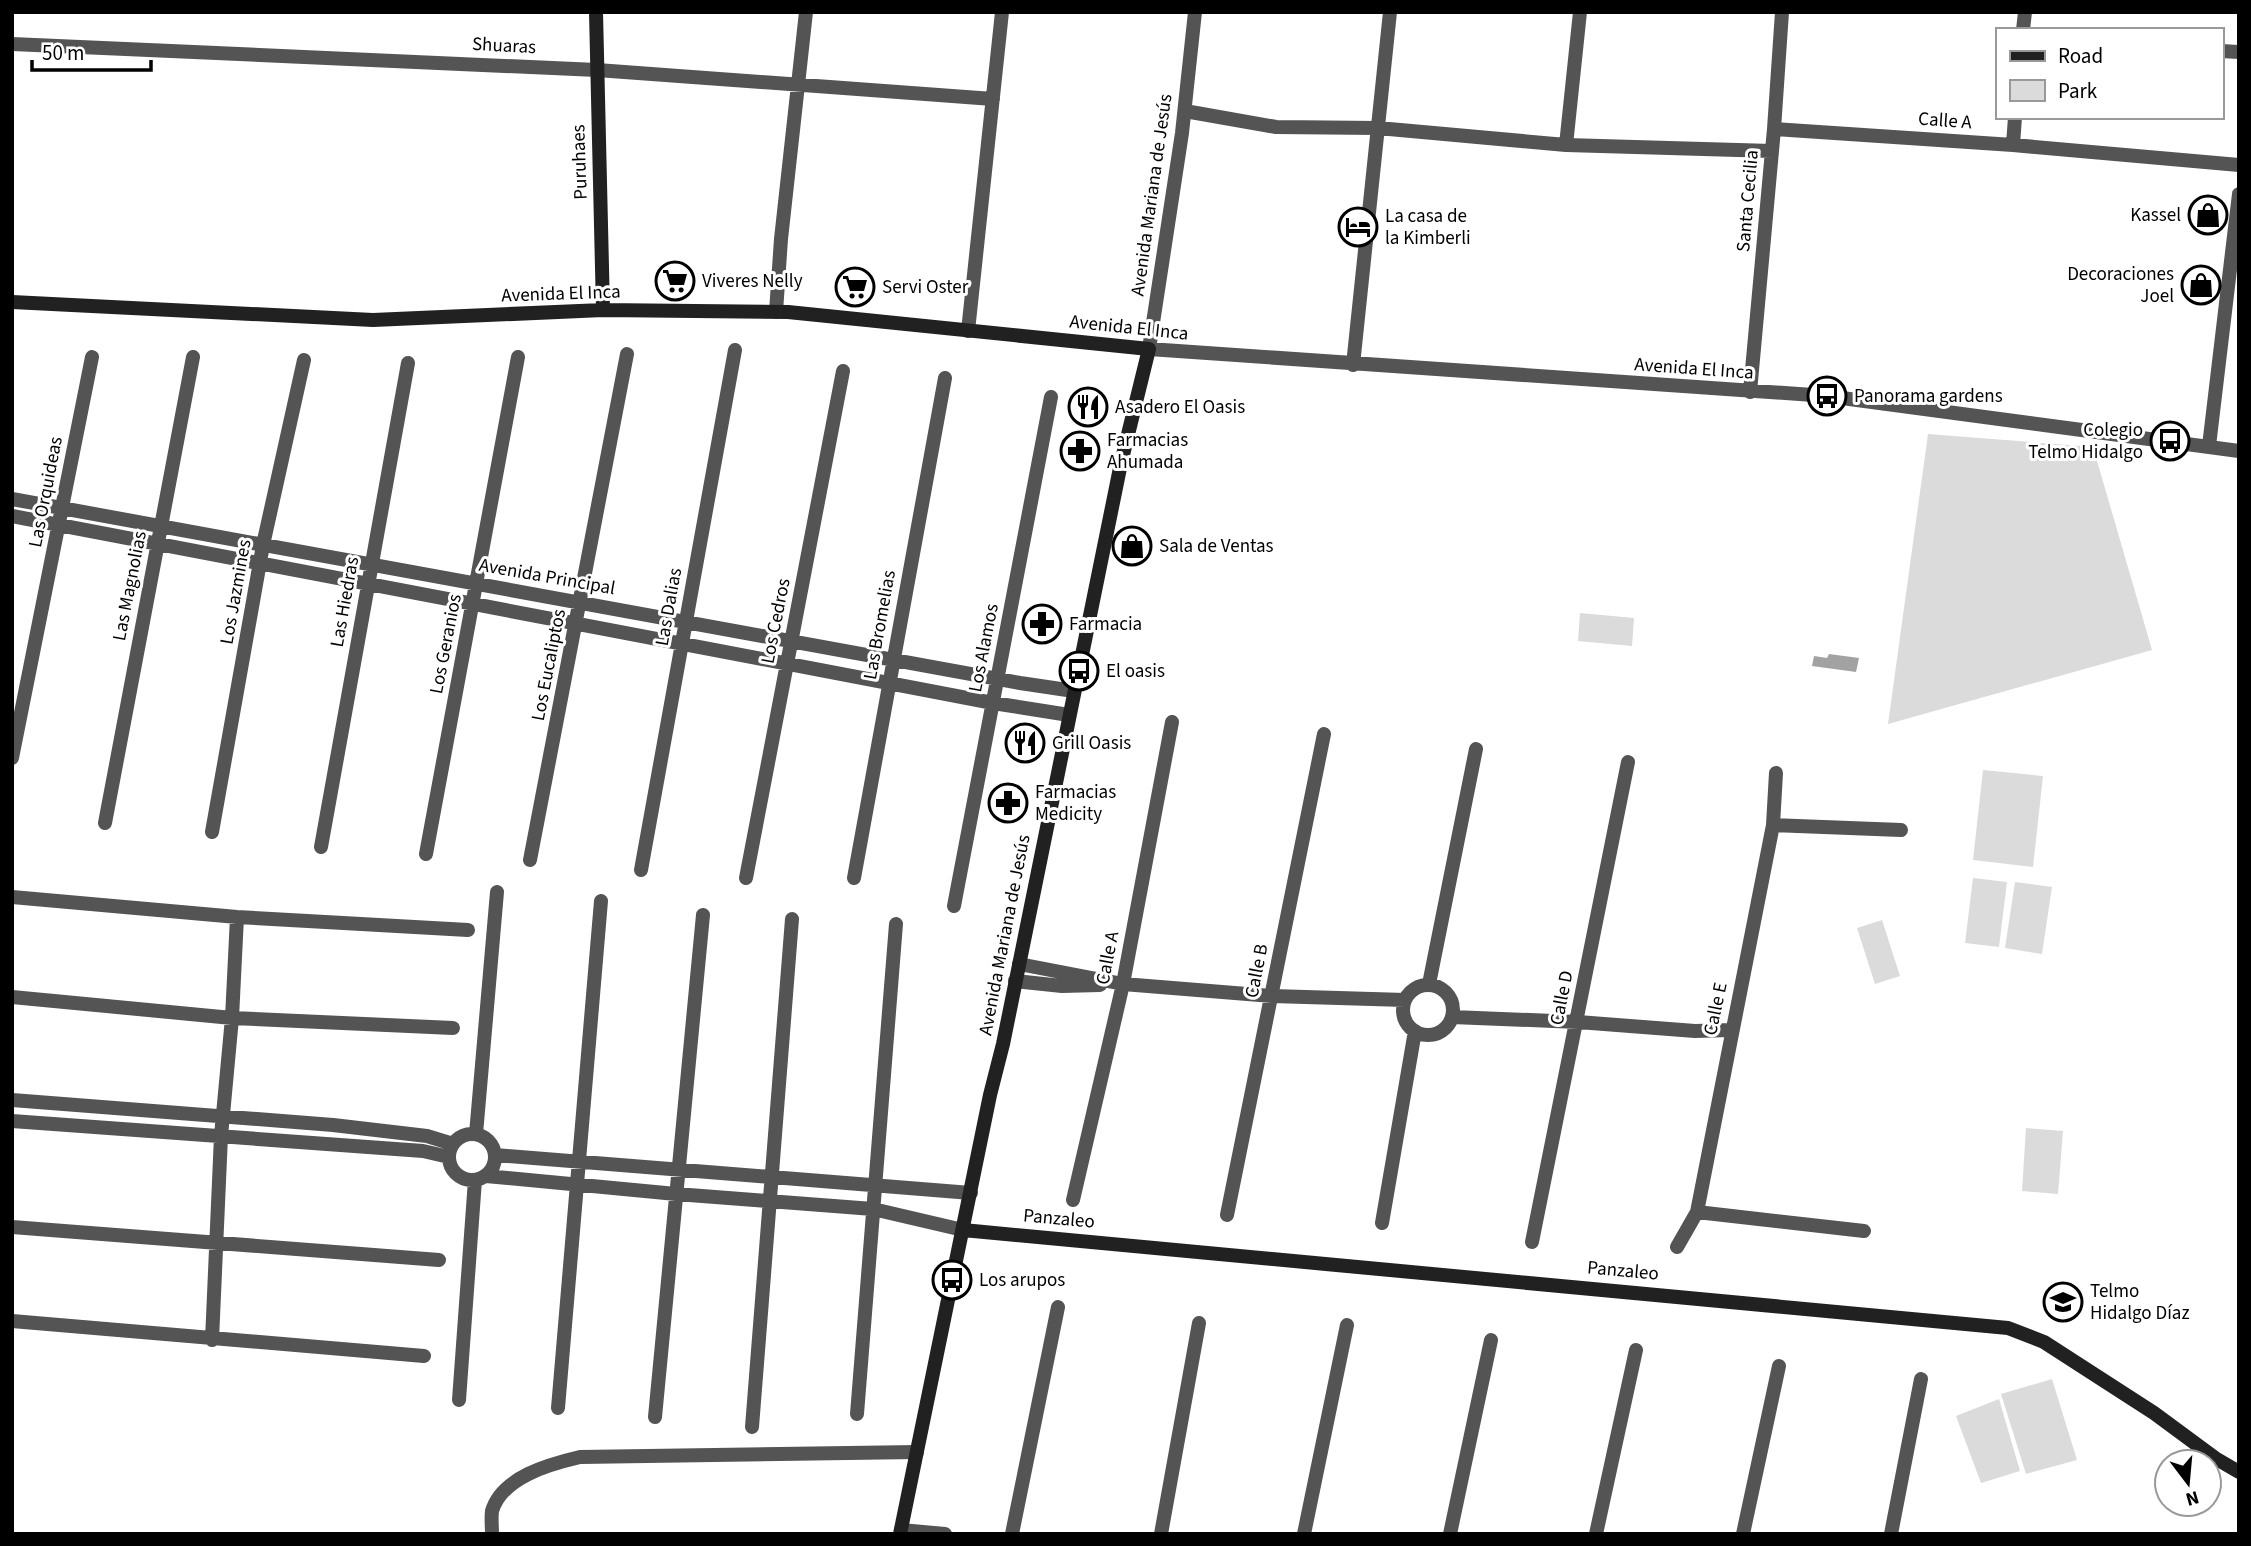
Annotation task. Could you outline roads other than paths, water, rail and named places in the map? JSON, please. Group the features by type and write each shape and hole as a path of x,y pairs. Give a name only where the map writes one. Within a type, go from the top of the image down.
{"street":[{"name":"Puruhaes","path":"596,12 603,310"},
{"path":"776,312 781,239 806,12"},
{"path":"968,331 1002,12"},
{"name":"Avenida Mariana de Jesús","path":"900,1532 1121,463 1149,349 1185,111 1195,12"},
{"path":"1353,365 1390,12"},
{"path":"1566,145 1580,12"},
{"name":"Santa Cecilia","path":"1750,393 1782,12"},
{"name":"Shuaras","path":"12,44 597,70 993,99"},
{"path":"1185,111 1276,128 1378,128 1566,145 1772,151"},
{"path":"2013,145 2015,119"},
{"name":"Calle A","path":"1774,129 2013,145 2239,165"},
{"path":"2209,446 2239,194"},
{"name":"Avenida El Inca","path":"12,302 373,320 603,310 776,312 1149,349 1750,393 1827,396 2239,451"},
{"name":"Las Dalias","path":"641,870 735,350"},
{"name":"Los Eucaliptos","path":"530,860 627,354"},
{"name":"Las Orquideas","path":"12,758 92,357"},
{"name":"Las Magnolias","path":"105,823 193,357"},
{"name":"Los Geranios","path":"426,854 518,357"},
{"name":"Los Jazmines","path":"212,832 263,545 304,360"},
{"name":"Las Hiedras","path":"321,847 408,363"},
{"name":"Los Cedros","path":"746,878 844,371"},
{"name":"Las Bromelias","path":"853,878 944,378"},
{"name":"Los Alamos","path":"954,906 1051,397"},
{"name":"Avenida Principal","path":"12,499 1074,691"},
{"name":"Avenida Principal","path":"12,516 993,703 1069,715"},
{"name":"Calle A","path":"1073,1200 1123,984 1172,722"},
{"name":"Calle B","path":"1227,1215 1324,734"},
{"path":"1429,984 1476,749"},
{"name":"Calle D","path":"1532,1242 1628,762"},
{"name":"Calle E","path":"1677,1247 1697,1212 1773,825 1776,773"},
{"path":"1773,825 1901,830"},
{"path":"476,1134 497,892"},
{"path":"12,897 237,917 468,930"},
{"path":"558,1408 601,901"},
{"path":"655,1417 702,915"},
{"path":"212,1340 221,1136 232,1018 237,917"},
{"path":"752,1427 792,919"},
{"path":"858,1414 896,924"},
{"path":"1019,964 1123,984 1272,996 1405,1000"},
{"path":"1015,981 1062,986 1123,984"},
{"path":"1429,984 1443,989 1452,1002 1449,1024 1430,1035 1415,1031 1405,1021 1403,1014 1405,1000 1415,988 1429,984"},
{"path":"12,997 232,1018 453,1028"},
{"path":"1452,1017 1577,1022 1695,1031 1731,1030"},
{"path":"1382,1223 1415,1031"},
{"path":"12,1100 334,1125 428,1136 451,1151"},
{"path":"92,1128 93,1107"},
{"path":"12,1121 330,1145 451,1151"},
{"path":"330,1145 334,1125"},
{"path":"459,1400 481,1178 492,1170 495,1155 490,1142 476,1134 462,1136 451,1151 452,1169 463,1179 481,1178 577,1184 873,1209 963,1230"},
{"path":"495,1155 971,1193"},
{"path":"1697,1212 1864,1231"},
{"path":"12,1227 439,1260"},
{"name":"Panzaleo","path":"963,1230 2008,1328 2044,1342 2239,1472"},
{"path":"1012,1534 1058,1307"},
{"path":"12,1321 424,1356"},
{"path":"1161,1534 1199,1324"},
{"path":"1304,1534 1347,1325"},
{"path":"1450,1534 1491,1340"},
{"path":"1596,1534 1636,1350"},
{"path":"1743,1534 1779,1366"},
{"path":"1891,1534 1922,1378"},
{"path":"492,1534 492,1512 500,1496 529,1473 547,1464 580,1457 917,1452"},
{"path":"900,1532 945,1534"}],"place":[{"name":"Kassel","path":"2208,215"},
{"name":"La casa de la Kimberli","path":"1358,227"},
{"name":"Viveres Nelly","path":"675,281"},
{"name":"Decoraciones Joel","path":"2201,285"},
{"name":"Servi Oster","path":"855,287"},
{"name":"Panorama gardens","path":"1827,396"},
{"name":"Asadero El Oasis","path":"1088,407"},
{"name":"Colegio Telmo Hidalgo","path":"2170,441"},
{"name":"Farmacias Ahumada","path":"1080,451"},
{"name":"Sala de Ventas","path":"1132,546"},
{"name":"Farmacia","path":"1042,624"},
{"name":"El oasis","path":"1079,671"},
{"name":"Grill Oasis","path":"1025,743"},
{"name":"Farmacias Medicity","path":"1008,803"},
{"name":"Los arupos","path":"952,1280"},
{"name":"Telmo Hidalgo Díaz","path":"2063,1302"}]}
